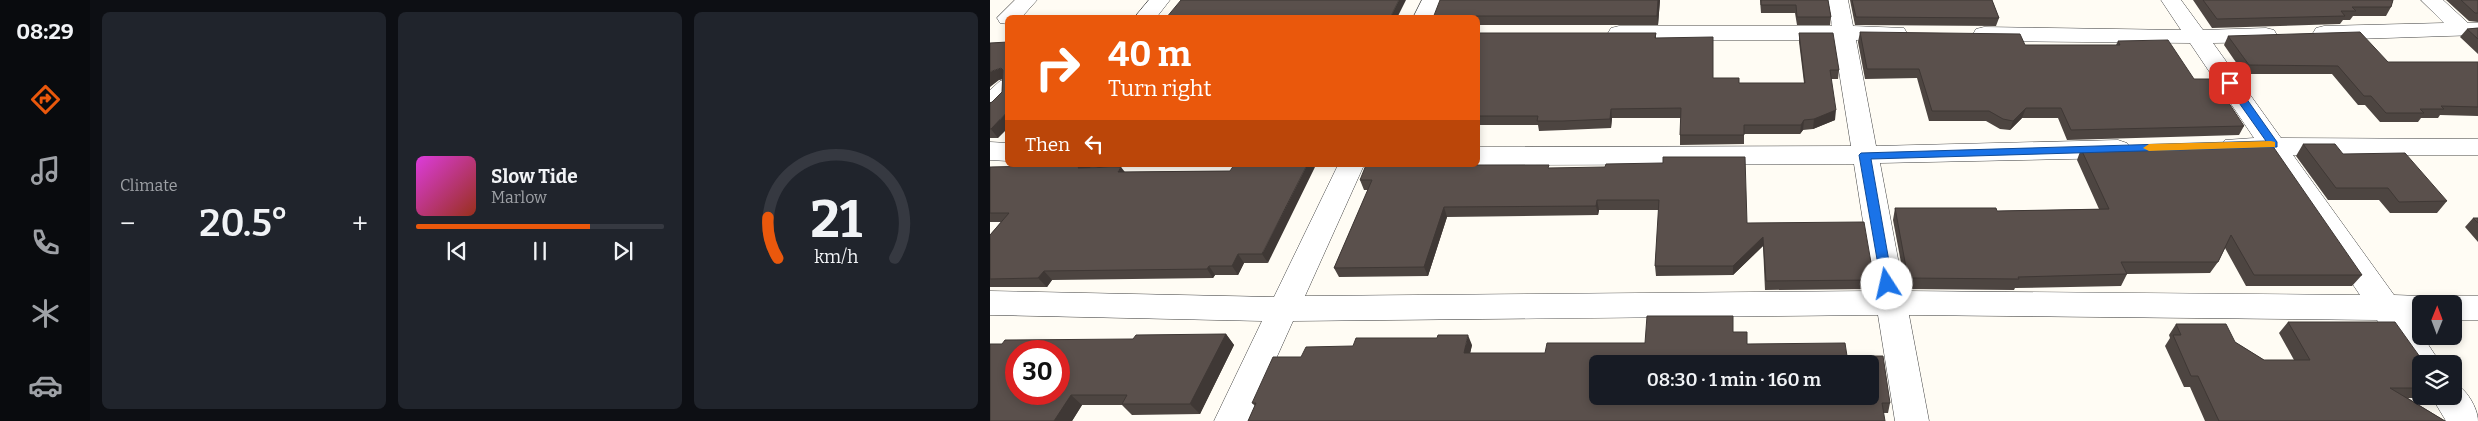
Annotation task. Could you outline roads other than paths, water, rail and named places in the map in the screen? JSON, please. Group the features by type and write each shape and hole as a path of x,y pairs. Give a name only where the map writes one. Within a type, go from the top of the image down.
{"street":[{"path":"1011,15 1027,0"},
{"path":"1147,15 1160,0"},
{"path":"1424,15 1432,0"},
{"path":"1838,0 1912,421"},
{"path":"2171,0 2419,355"},
{"path":"2431,0 2470,29"},
{"path":"1005,21 992,32 1005,32"},
{"path":"1962,34 2198,37 2470,29"},
{"path":"1596,33 1913,34"},
{"path":"990,104 1005,89"},
{"path":"2214,146 2478,147"},
{"path":"1480,156 1865,155 2144,148"},
{"path":"990,151 1005,152"},
{"path":"1231,421 1350,167"},
{"path":"990,303 1282,309 1890,303 2412,308"},
{"path":"2462,308 2478,308"},
{"path":"2454,405 2465,421"}]}
